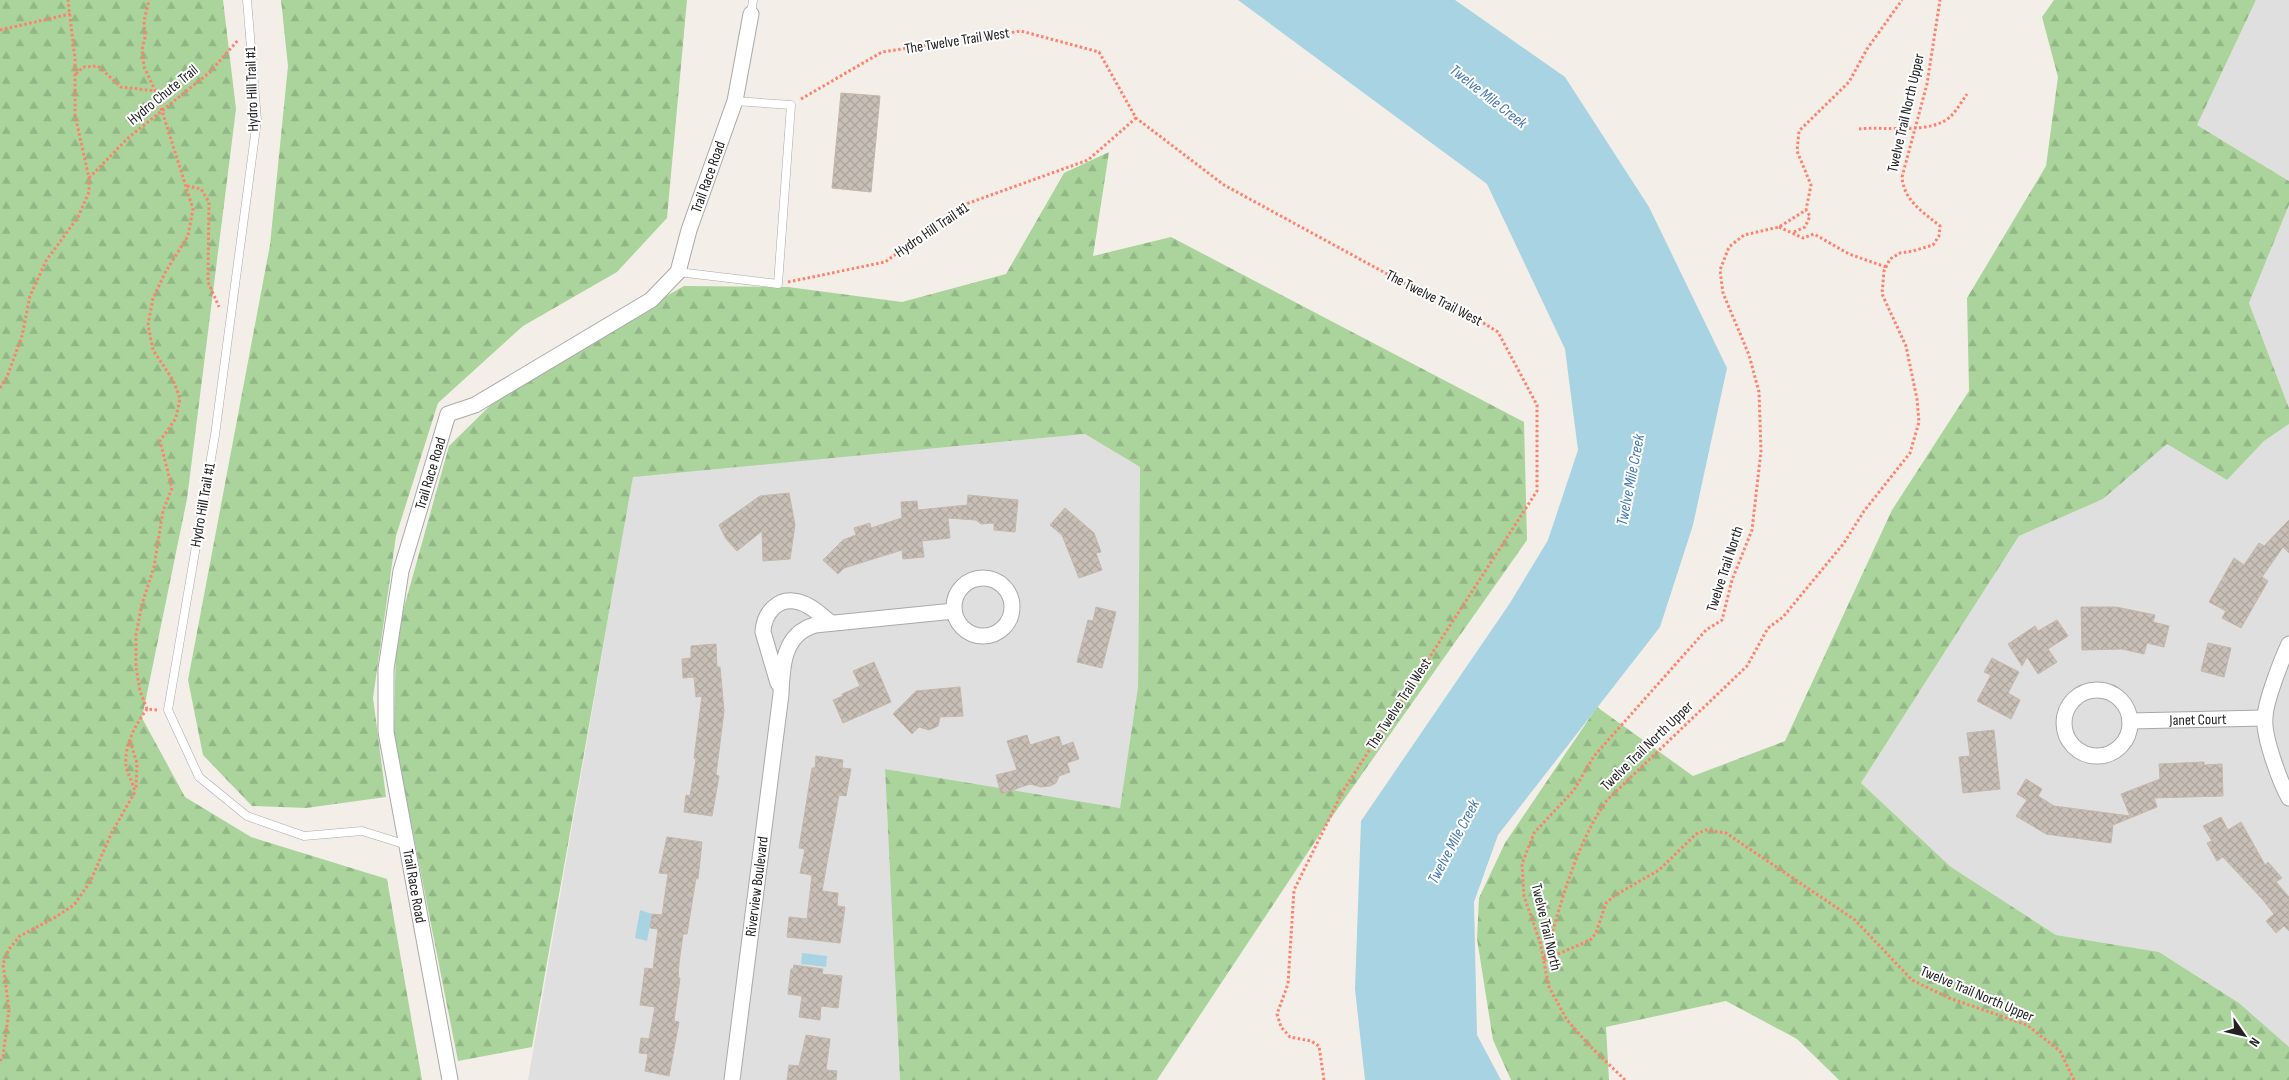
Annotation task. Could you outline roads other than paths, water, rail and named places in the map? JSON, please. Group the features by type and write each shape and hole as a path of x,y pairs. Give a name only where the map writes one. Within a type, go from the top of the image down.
{"street":[{"name":"Trail Race Road","path":"450,1080 386,732 386,669 401,571 448,414 475,405 651,300 678,272 689,230 736,101 752,7"},
{"name":"Riverview Boulevard","path":"781,694 763,632 770,610 783,602 799,602 831,624"},
{"name":"Riverview Boulevard","path":"732,1080 784,660 792,641 810,626 954,611"},
{"path":"2289,644 2281,662 2264,718 2275,765 2289,798"},
{"path":"2096,690 2106,691 2123,702 2128,711 2130,721 2129,731 2125,740 2114,751 2099,756 2089,755 2076,747 2066,734 2065,724 2070,705 2077,697 2096,690"},
{"name":"Janet Court","path":"2130,721 2264,718"}],"lane":[{"name":"Hydro Hill Trail #1","path":"247,0 257,120 215,435 168,710 199,777 248,816 304,836 362,831 407,845"},
{"path":"678,272 778,284 791,105 736,101"}],"water":[{"name":"Twelve Mile Creek","path":"1238,0 1455,0 1565,77 1649,207 1727,368 1693,525 1660,627 1498,835 1474,902 1477,1035 1501,1080 1365,1080 1355,989 1361,821 1510,603 1548,540 1578,450 1565,349 1487,184"},
{"path":"640,910 652,914 647,941 635,938"},
{"path":"802,953 827,956 826,967 801,964"}]}
